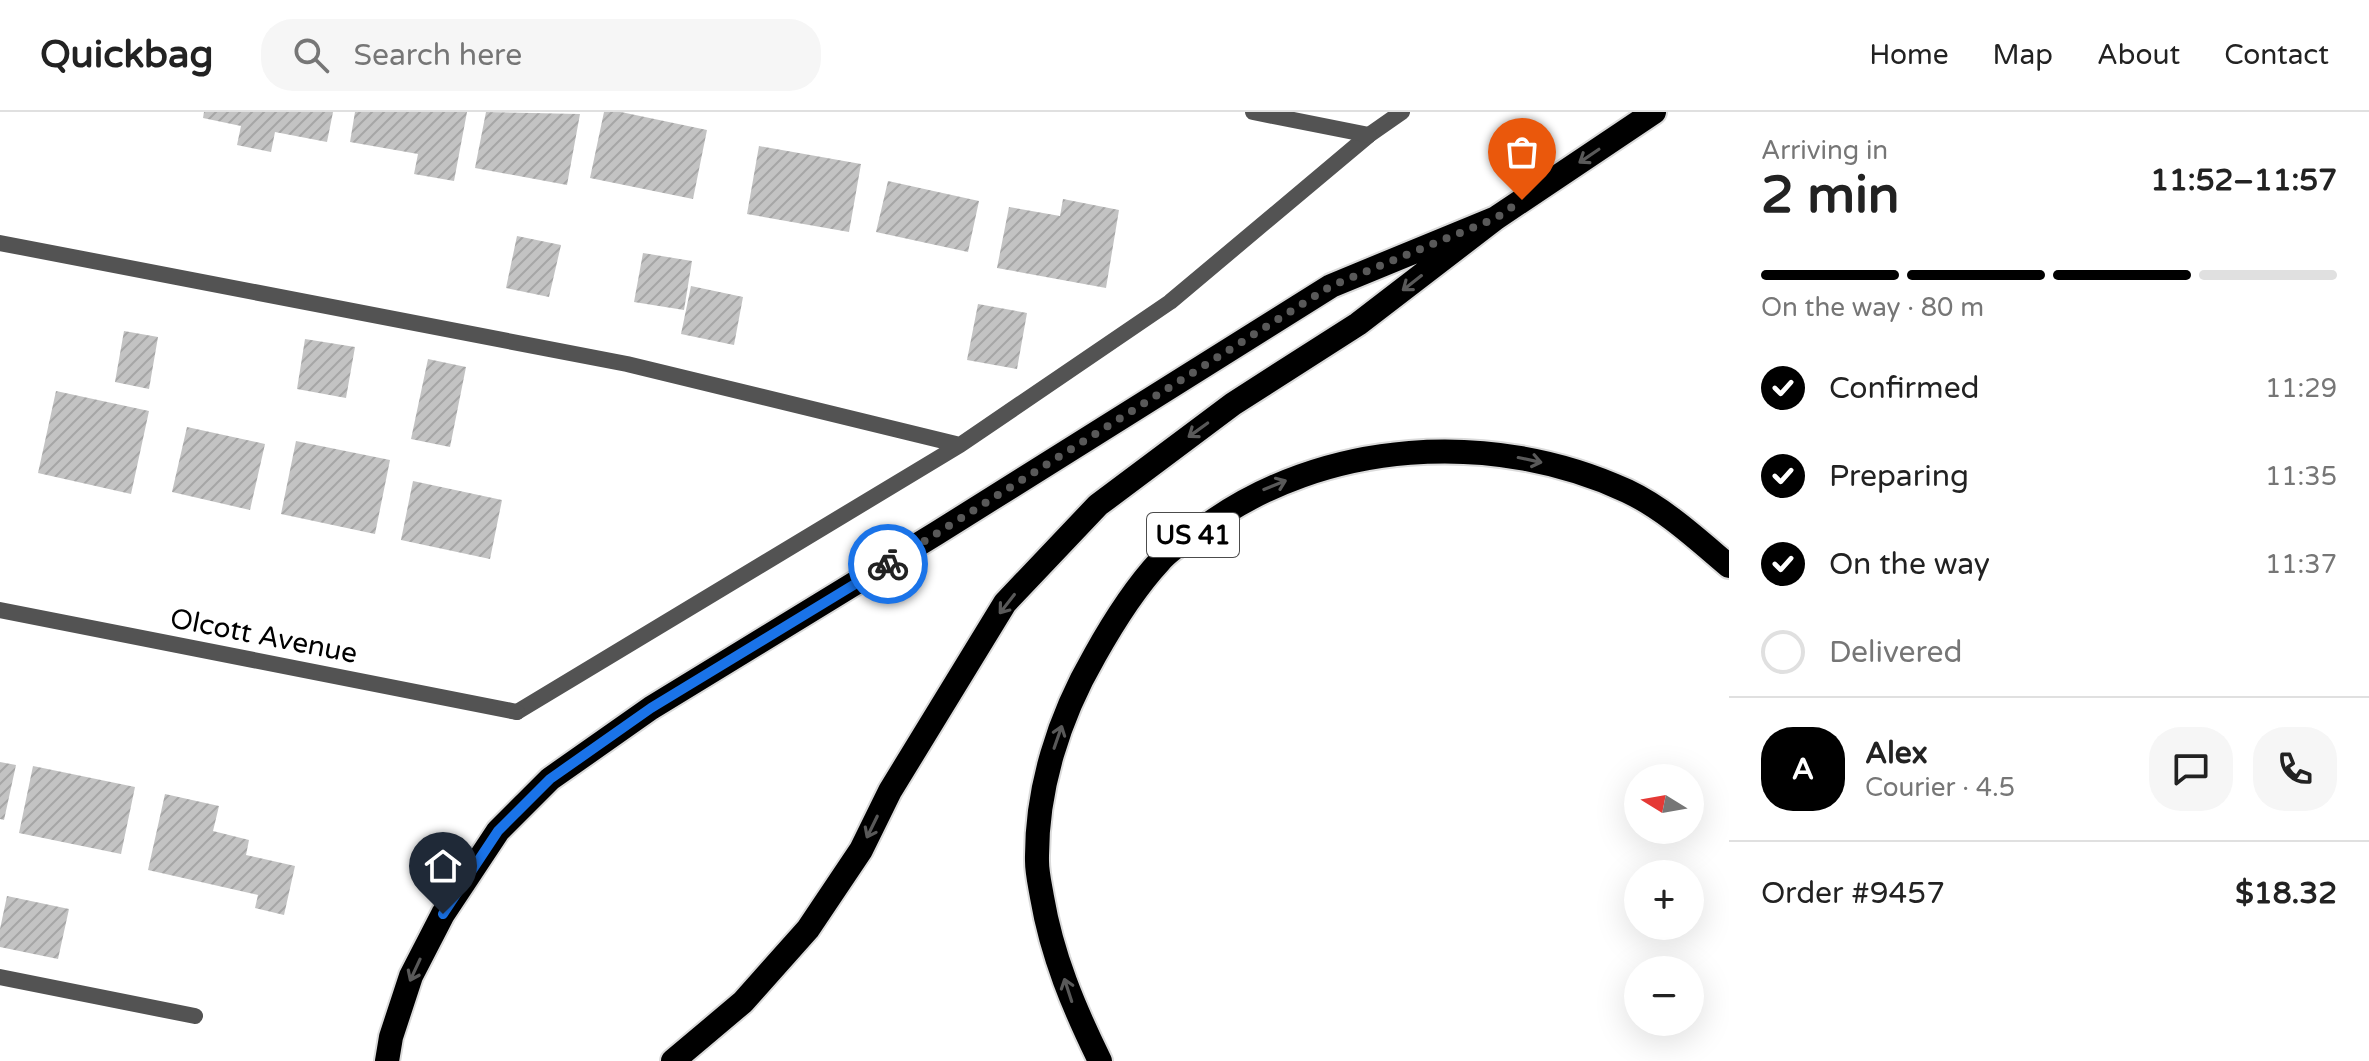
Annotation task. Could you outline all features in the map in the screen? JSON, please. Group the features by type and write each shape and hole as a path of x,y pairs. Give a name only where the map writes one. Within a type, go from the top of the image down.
{"highway":[{"path":"673,1061 743,1002 808,929 861,850 890,791 1005,603 1098,505 1233,404 1358,324 1496,218 1654,112"},
{"path":"387,1061 391,1037 411,976 443,914 498,831 550,779 651,708 1331,286 1496,218"},
{"name":"US 41","path":"1100,1061 1072,1005 1048,929 1037,863 1041,799 1057,737 1083,675 1118,613 1162,558 1217,517 1267,487 1325,466 1389,456 1497,453 1566,468 1629,492 1680,525 1729,566"}],"street":[{"path":"1253,112 1369,135"},
{"path":"0,243 627,364 960,445 1170,302 1369,135 1402,112"},
{"name":"Olcott Avenue","path":"0,610 517,712 960,445"},
{"path":"0,977 195,1016"}],"building":[{"path":"204,112 333,112 327,142 275,132 271,152 237,145 241,126 203,118"},
{"path":"355,112 467,112 454,181 414,174 418,154 350,142"},
{"path":"486,112 580,114 567,185 475,168"},
{"path":"604,112 621,112 707,130 693,199 590,178"},
{"path":"759,146 861,164 849,232 747,214"},
{"path":"888,181 979,201 968,252 876,232"},
{"path":"1063,199 1119,210 1106,288 997,268 1009,207 1060,216"},
{"path":"517,236 561,245 549,297 506,288"},
{"path":"643,253 692,261 684,310 634,302"},
{"path":"691,286 743,297 734,345 681,334"},
{"path":"978,304 1027,313 1017,369 967,360"},
{"path":"124,331 158,337 149,389 115,382"},
{"path":"305,339 355,347 346,398 297,389"},
{"path":"428,359 466,367 450,447 411,439"},
{"path":"56,391 149,411 131,494 38,473"},
{"path":"187,427 265,444 250,510 172,492"},
{"path":"296,441 390,460 375,534 281,514"},
{"path":"413,481 502,500 490,559 401,540"},
{"path":"0,762 16,765 4,820 0,819"},
{"path":"33,766 135,787 121,854 19,833"},
{"path":"165,794 219,806 213,831 249,840 246,855 295,866 284,915 255,908 258,895 148,870"},
{"path":"7,896 69,909 58,959 0,947 0,929"}],"way so far":[{"path":"888,564 1331,286 1496,218 1522,200"}],"route":[{"path":"443,914 498,831 550,779 651,708 888,564"}]}
